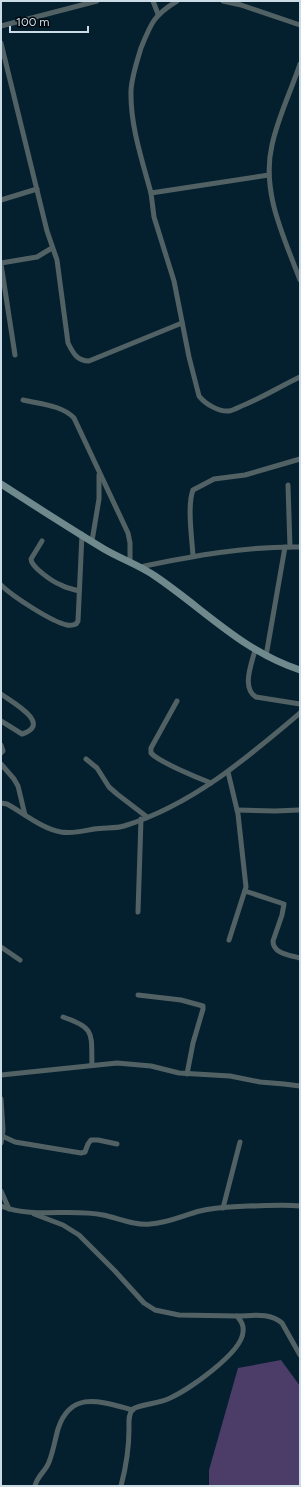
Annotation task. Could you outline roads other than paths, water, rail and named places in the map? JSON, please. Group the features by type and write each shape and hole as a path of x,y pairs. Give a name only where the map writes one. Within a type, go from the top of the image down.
{"street":[{"path":"1,26 97,1"},
{"path":"153,1 158,14"},
{"path":"177,1 158,14 150,26 141,50 131,90 135,127 139,149 151,193 154,217 174,282 189,357 200,396 202,401 209,405 230,411 300,377"},
{"path":"223,1 241,5 300,25"},
{"path":"1,43 52,248 57,260 68,343 72,352 80,359 89,361 182,323"},
{"path":"300,64 274,134 269,159 271,193 276,216 300,280"},
{"path":"151,193 269,175"},
{"path":"1,200 37,189"},
{"path":"15,354 1,264 37,257 52,248"},
{"path":"23,400 63,410 69,413 77,423 128,533 130,544 130,562"},
{"path":"193,556 191,516 191,497 193,490 214,479 245,475 300,459"},
{"path":"92,541 99,499 100,473"},
{"path":"1,484 92,541 140,567 170,586 232,635 255,650 292,668 300,670"},
{"path":"266,656 288,547 288,485"},
{"path":"1,585 23,602 68,625 76,624 78,621 82,534"},
{"path":"42,541 31,559 32,563 53,581 79,591"},
{"path":"140,567 193,556 300,546"},
{"path":"255,650 248,682 253,695 256,697 300,704"},
{"path":"292,668 300,676"},
{"path":"1,694 30,715 33,721 33,726 30,731 22,734 1,721"},
{"path":"177,701 150,751 154,756 193,776 211,783"},
{"path":"1,803 7,804 51,829 72,833 94,829 117,828 142,820 188,798 228,772 300,713"},
{"path":"1,745 3,751 1,753"},
{"path":"86,759 97,768 109,786 117,794 147,817"},
{"path":"1,764 14,778 18,786 25,815"},
{"path":"228,772 237,810 246,883 245,891 229,940"},
{"path":"237,810 299,810"},
{"path":"138,912 142,820"},
{"path":"245,891 284,904 282,915 272,941 273,945 278,952 300,958"},
{"path":"1,947 20,960"},
{"path":"138,995 181,1000 203,1006 193,1044 188,1074"},
{"path":"63,1017 78,1022 89,1031 91,1036 92,1065"},
{"path":"1,1075 92,1065 130,1063 188,1074 230,1076 260,1082 300,1086"},
{"path":"1,1099 1,1143"},
{"path":"2,1136 15,1142 81,1153 84,1152 92,1140 117,1144"},
{"path":"223,1208 240,1142"},
{"path":"1,1191 9,1209"},
{"path":"1,1206 31,1213 63,1225 79,1235 144,1303 156,1310 180,1316 269,1316 278,1319 282,1323 300,1355"},
{"path":"31,1213 84,1213 102,1215 141,1224 150,1224 168,1221 201,1211 223,1208 300,1206"},
{"path":"121,1486 129,1448 129,1417 133,1410 137,1407 161,1402 180,1394 216,1368 237,1346 242,1337 243,1326 237,1316"},
{"path":"35,1486 37,1479 49,1463 63,1417 73,1405 94,1400 133,1410"}]}
